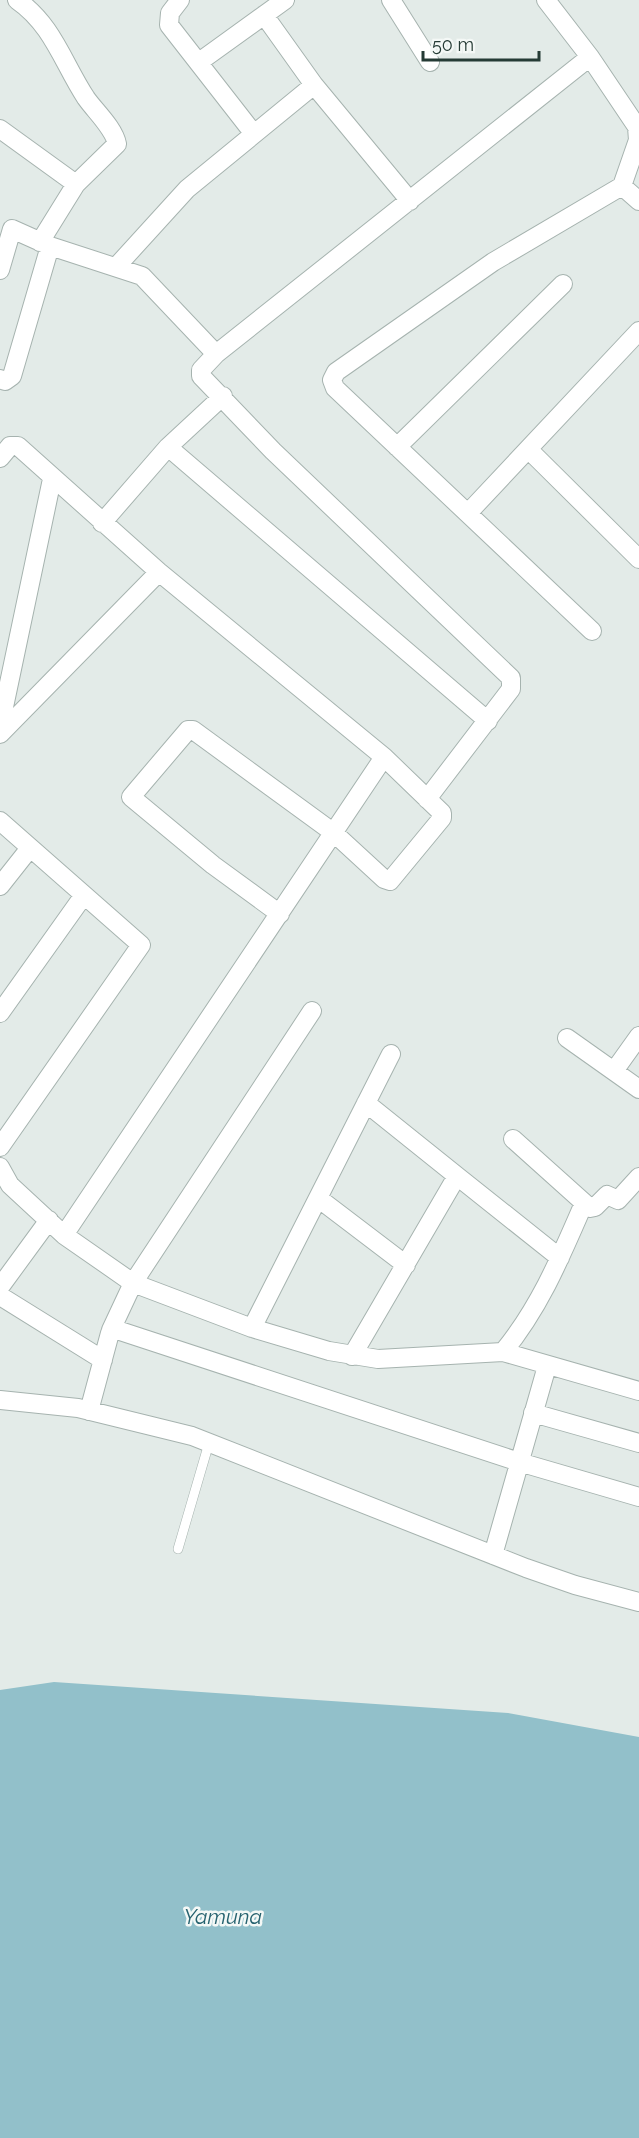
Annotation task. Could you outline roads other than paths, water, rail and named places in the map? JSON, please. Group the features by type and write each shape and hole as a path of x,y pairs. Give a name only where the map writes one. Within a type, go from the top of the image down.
{"street":[{"path":"180,0 170,13 169,25 254,134"},
{"path":"199,62 285,0"},
{"path":"391,0 430,62"},
{"path":"546,0 590,57 638,127 638,140 622,186 493,262 336,372 332,380 335,388 469,512 592,631"},
{"path":"0,379 5,381 12,376 45,244 76,184 114,147 116,139 85,96 56,41 28,3"},
{"path":"264,15 314,85 410,201"},
{"path":"427,799 511,689 511,678 273,451 201,373 216,354 590,57"},
{"path":"116,267 187,189 314,85"},
{"path":"0,129 76,184"},
{"path":"622,186 639,201"},
{"path":"0,270 6,227 45,244 142,276 216,354"},
{"path":"397,447 563,284"},
{"path":"469,512 639,331"},
{"path":"102,523 168,447 223,396"},
{"path":"0,458 10,446 18,446 52,479 159,572 384,757 442,813 442,818 390,881 384,879 334,833 190,729 132,796 132,800 213,865 280,914"},
{"path":"168,447 488,721"},
{"path":"528,449 639,559"},
{"path":"0,726 52,479"},
{"path":"0,734 159,572"},
{"path":"64,1235 384,757"},
{"path":"0,821 138,940 140,950 0,1147"},
{"path":"0,886 30,848"},
{"path":"0,1013 84,895"},
{"path":"89,1411 111,1330 133,1282 312,1011"},
{"path":"614,1071 639,1036"},
{"path":"567,1038 639,1089"},
{"path":"252,1328 391,1054"},
{"path":"366,1103 560,1258"},
{"path":"513,1139 584,1203 593,1208 607,1195 618,1200 639,1177"},
{"path":"0,1167 10,1185 64,1235 133,1282 252,1328 352,1356 402,1359 503,1352 639,1391"},
{"path":"352,1356 457,1176"},
{"path":"318,1198 406,1265"},
{"path":"503,1352 531,1315 560,1258 584,1203"},
{"path":"0,1287 49,1220"},
{"path":"0,1296 103,1360"},
{"path":"111,1330 519,1462 639,1497"},
{"path":"493,1555 547,1366"},
{"path":"0,1400 89,1411 209,1443 493,1555 575,1585 639,1602"},
{"path":"533,1413 639,1443"}],"lane":[{"path":"178,1549 209,1443"}],"water":[{"name":"Yamuna","path":"54,1682 508,1713 639,1737 639,2138 0,2138 0,1690"}]}
